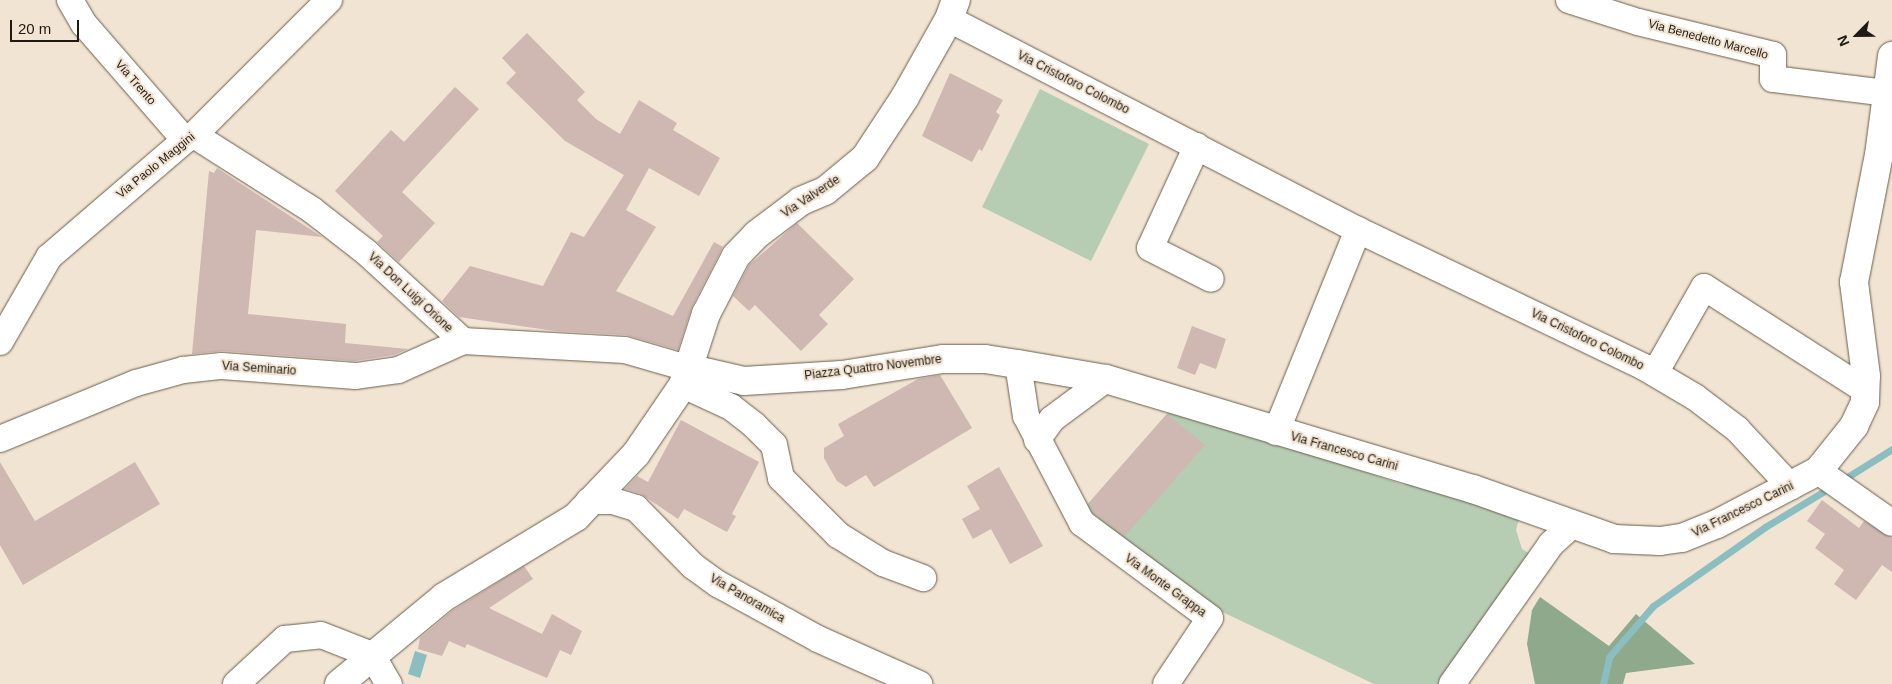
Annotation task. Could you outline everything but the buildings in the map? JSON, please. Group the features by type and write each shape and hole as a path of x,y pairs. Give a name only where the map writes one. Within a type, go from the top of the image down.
{"street":[{"name":"Via Trento","path":"70,0 84,24 189,138"},
{"name":"Via Paolo Maggini","path":"0,342 48,257 189,138 329,0"},
{"name":"Via Benedetto Marcello","path":"1569,0 1638,22 1773,56 1773,80 1887,93"},
{"name":"Via Cristoforo Colombo","path":"952,10 1197,146 1358,230 1655,373 1695,397 1737,428 1791,487"},
{"name":"Via Valverde","path":"681,384 719,284 736,256 756,235 801,201 825,191 865,158 952,10"},
{"name":"Via Francesco Carini","path":"1106,379 1276,432 1473,489 1572,526 1614,539 1660,541 1682,538 1706,530 1791,487 1822,474 1854,426 1865,402 1854,282 1879,155 1892,56"},
{"name":"Via Don Luigi Orione","path":"189,138 312,210 366,252 463,341 625,350 681,384"},
{"path":"1197,146 1150,248 1211,279"},
{"path":"1276,432 1358,230"},
{"path":"1655,373 1704,287 1865,390"},
{"name":"Via Seminario","path":"0,439 136,383 183,370 222,366 356,376 398,370 463,341"},
{"name":"Piazza Quattro Novembre","path":"681,384 744,382 842,375 943,359 986,359 1106,379"},
{"path":"1018,364 1026,416 1037,440 1052,420 1106,379"},
{"path":"339,684 444,597 576,517 589,501 636,454 681,384 730,408 754,425 774,445 781,478 838,535 883,563 923,578"},
{"name":"Via Monte Grappa","path":"1037,440 1082,523 1210,618 1166,684"},
{"path":"1822,474 1892,522"},
{"name":"Via Panoramica","path":"589,501 613,500 636,508 693,566 718,584 818,639 919,684"},
{"path":"1452,684 1551,544 1572,526"},
{"path":"236,684 285,639 321,634 372,655 389,684"}],"green space":[{"path":"1040,89 1149,144 1091,261 982,207"},
{"path":"1172,408 1404,485 1408,479 1519,519 1516,530 1522,549 1533,556 1440,684 1374,684 1195,599 1085,507"},
{"path":"1540,597 1609,646 1636,614 1695,664 1626,673 1623,684 1535,684 1527,644 1532,610"}],"water":[{"path":"415,651 427,655 420,678 408,674"}],"waterway":[{"path":"1841,481 1892,449"},
{"path":"1603,684 1609,657 1653,606 1765,527 1831,487"}]}
